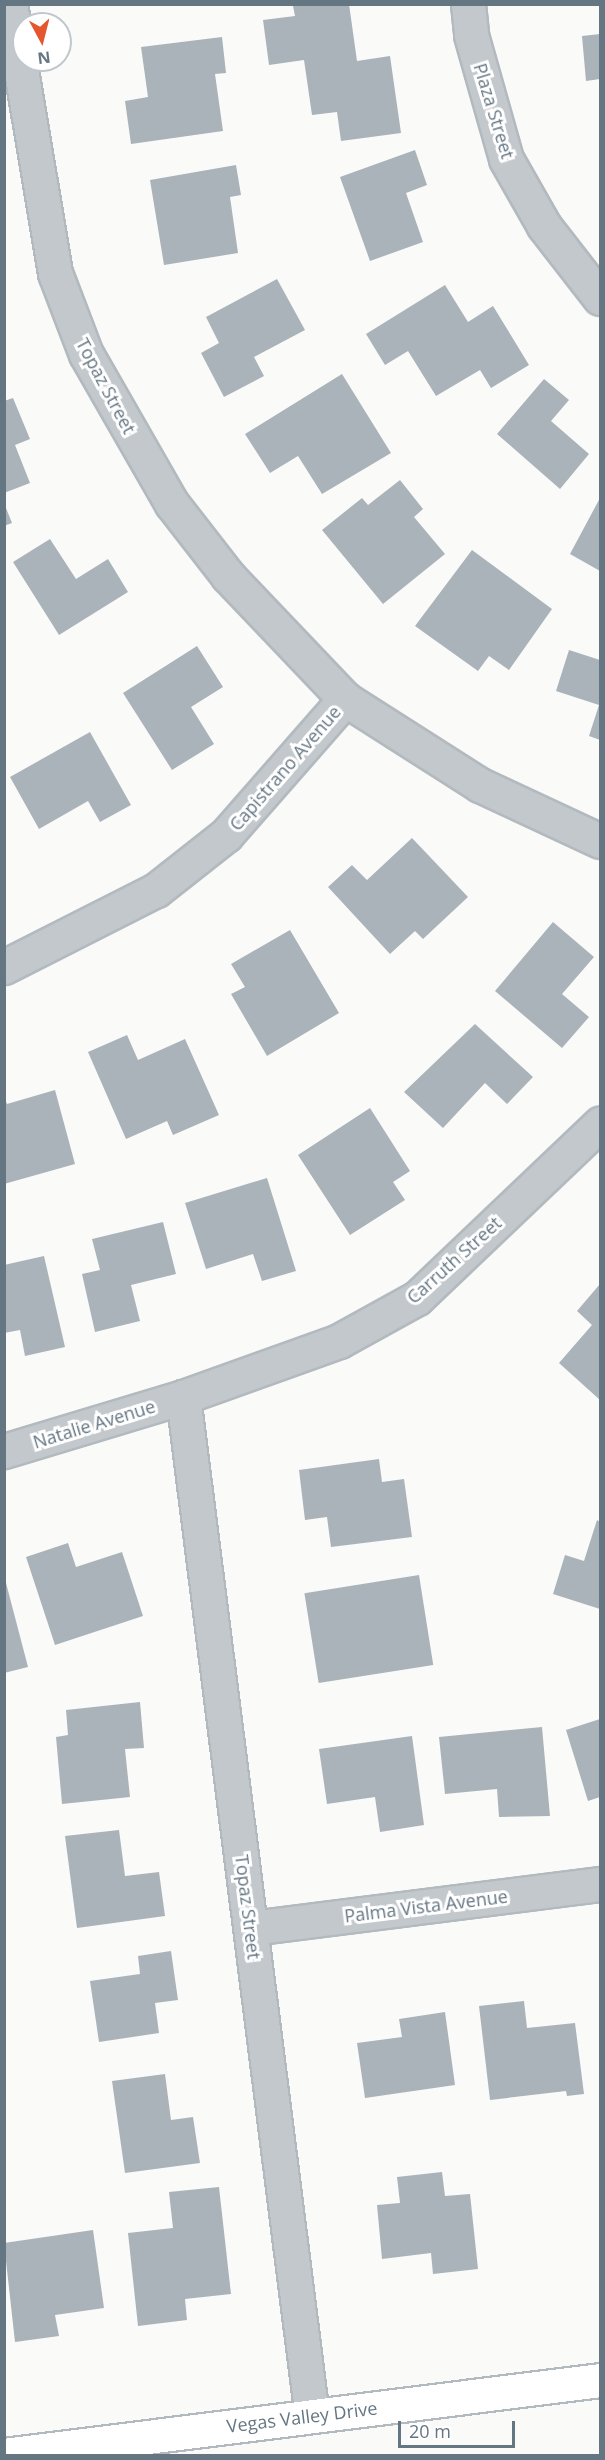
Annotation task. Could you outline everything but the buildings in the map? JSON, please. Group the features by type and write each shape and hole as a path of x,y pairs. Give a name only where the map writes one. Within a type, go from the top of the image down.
{"street":[{"name":"Topaz Street","path":"10,4 55,273 86,354 172,504 228,576 345,699"},
{"name":"Plaza Street","path":"468,4 471,35 506,159 544,226 600,298"},
{"name":"Capistrano Avenue","path":"4,967 165,883 226,835 345,699 480,785 600,841"},
{"name":"Carruth Street","path":"183,1397 339,1341 417,1298 600,1124"},
{"name":"Topaz Street","path":"183,1397 312,2416"},
{"name":"Natalie Avenue","path":"4,1451 183,1397"},
{"name":"Palma Vista Avenue","path":"251,1928 600,1884"},
{"name":"Vegas Valley Drive","path":"4,2455 600,2380"}]}
